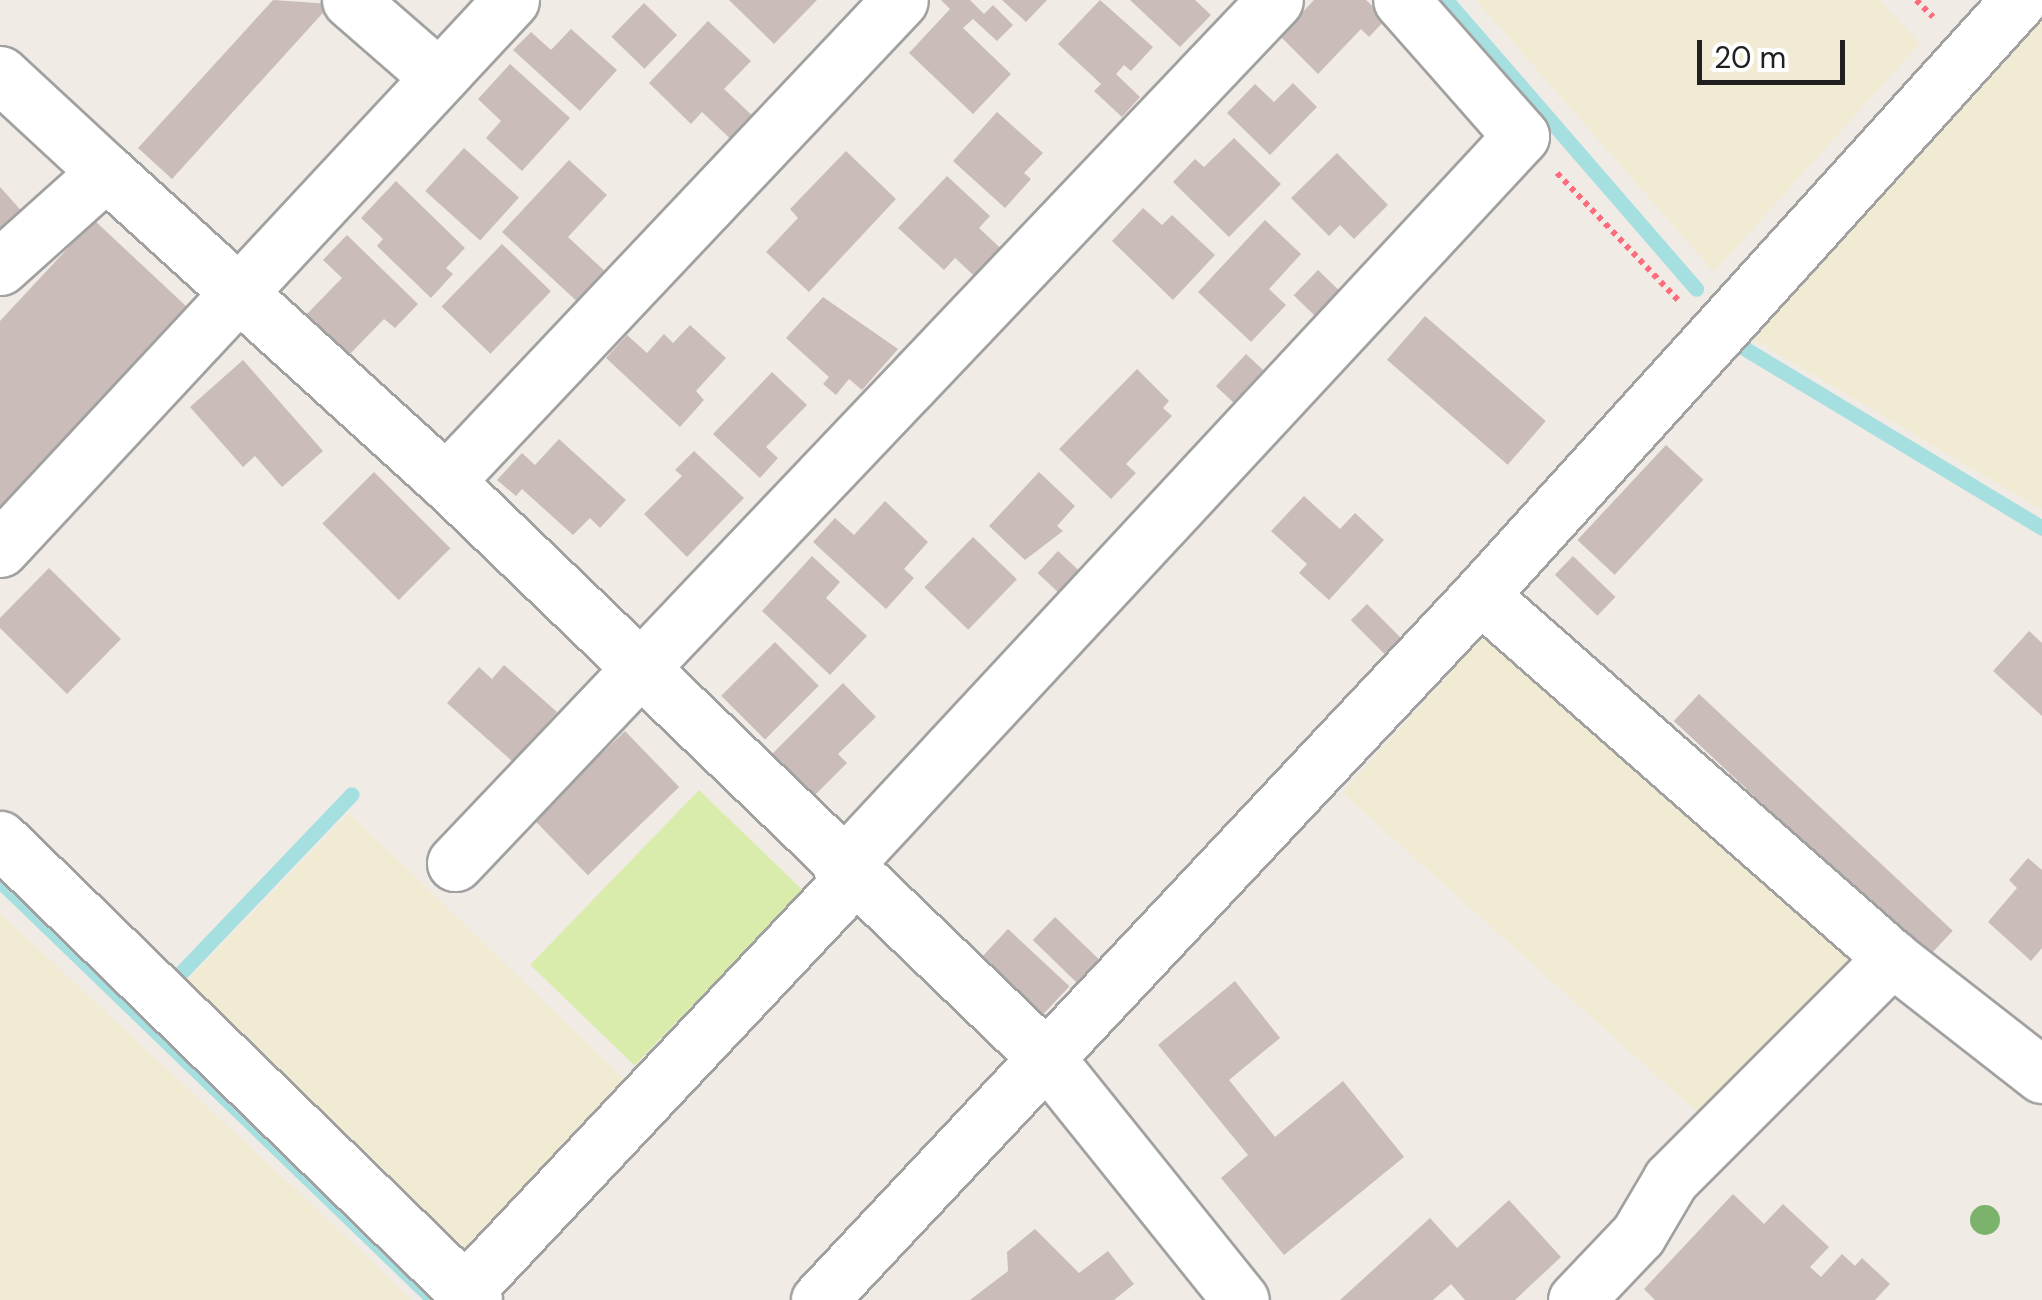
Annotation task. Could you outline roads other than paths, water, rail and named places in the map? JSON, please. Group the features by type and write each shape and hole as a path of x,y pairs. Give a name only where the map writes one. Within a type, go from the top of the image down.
{"street":[{"path":"350,0 437,76"},
{"path":"0,549 236,290 511,0"},
{"path":"446,481 900,0"},
{"path":"456,863 1274,0"},
{"path":"0,839 469,1295 847,873 1521,136 1402,0"},
{"path":"819,1300 1480,595 2019,0"},
{"path":"0,74 446,481 847,873 1047,1059 1241,1300"},
{"path":"0,266 106,172"},
{"path":"1480,595 1892,958 2042,1075"},
{"path":"1576,1300 1638,1234 1671,1178 1892,958"}],"waterway":[{"path":"1446,0 1696,289"},
{"path":"1739,345 2042,528"},
{"path":"174,980 352,794"},
{"path":"0,881 434,1300"}]}
